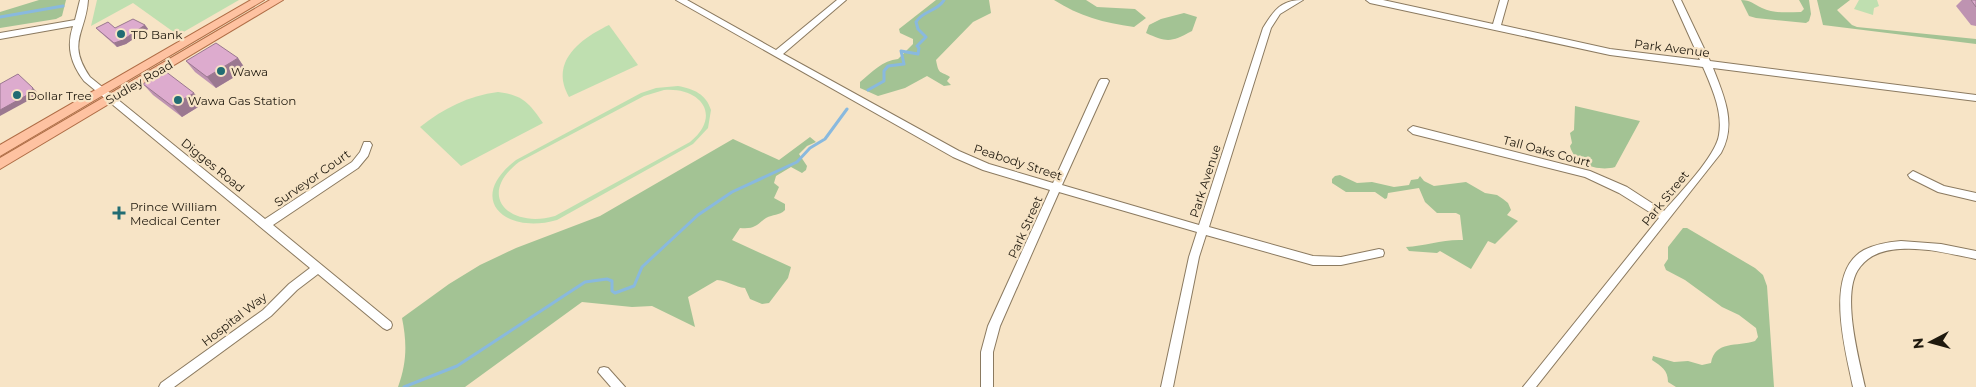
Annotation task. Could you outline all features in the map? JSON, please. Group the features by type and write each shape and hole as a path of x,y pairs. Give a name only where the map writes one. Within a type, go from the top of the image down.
{"main road":[{"name":"Sudley Road","path":"0,164 106,95 259,0"},
{"name":"Sudley Road","path":"0,151 278,0"}],"street":[{"name":"Digges Road","path":"84,0 73,42 76,63 87,79 317,269 388,325"},
{"name":"Peabody Street","path":"680,0 972,162 1315,262 1343,261 1378,253"},
{"path":"777,54 842,0"},
{"name":"Park Avenue","path":"1167,387 1194,257 1267,28 1277,12 1299,0"},
{"name":"Park Avenue","path":"1370,0 1601,51 1976,98"},
{"path":"1496,27 1504,0"},
{"name":"Park Street","path":"1529,387 1716,154 1725,133 1724,109 1677,0"},
{"path":"0,36 78,22"},
{"name":"Park Street","path":"987,387 987,352 994,326 1104,81"},
{"name":"Tall Oaks Court","path":"1413,130 1587,174 1624,190 1666,217"},
{"name":"Surveyor Court","path":"265,225 356,165 365,153 367,145"},
{"path":"1912,175 1942,189 1976,197"},
{"path":"1859,387 1852,353 1846,296 1849,275 1861,257 1880,248 1904,244 1940,247 1976,255"},
{"name":"Hospital Way","path":"165,387 259,319 293,287 317,269"},
{"path":"604,372 619,387"}],"green space":[{"path":"39,0 66,0 62,16 56,19 0,28 0,12"},
{"path":"97,0 239,0 180,34 175,33 133,3 91,26"},
{"path":"936,0 989,0 991,13 973,22 936,60 939,71 950,77 947,81 951,85 944,86 927,76 905,88 878,96 860,88 860,82 873,71 882,64 898,59 913,44 913,39 900,33 899,29"},
{"path":"1054,0 1086,0 1097,7 1135,9 1146,18 1134,27 1112,23 1082,15"},
{"path":"1741,0 1750,1 1759,7 1776,12 1801,12 1804,9 1799,0 1809,0 1811,14 1809,21 1806,23 1756,18 1749,16"},
{"path":"1817,0 1850,0 1837,10 1852,25 1857,27 1976,39 1976,44 1823,25"},
{"path":"1859,0 1877,0 1879,6 1874,8 1873,15 1854,9"},
{"path":"1184,13 1197,17 1192,31 1169,40 1146,33 1149,25 1161,19"},
{"path":"609,25 638,65 569,97 564,84 563,73 565,63 578,45"},
{"path":"684,87 699,93 709,104 711,110 708,128 693,144 557,220 538,223 521,222 508,218 498,210 493,200 494,188 501,174 516,160 641,93 656,88","holes":["664,90 677,90 697,98 703,105 706,113 705,122 700,132 690,142 555,216 539,219 524,218 512,214 504,207 499,197 500,187 506,175 519,162 644,96"]},
{"path":"498,92 514,95 525,101 543,123 461,166 420,127 438,114 457,104 477,96"},
{"path":"1575,106 1640,121 1615,167 1602,168 1588,165 1576,158 1572,152 1570,133 1574,130"},
{"path":"810,137 816,142 807,146 799,154 807,166 806,170 802,173 791,167 776,176 774,183 779,187 774,198 785,204 785,210 749,228 740,228 732,240 791,267 788,278 769,303 762,304 750,299 745,288 717,280 688,297 695,327 652,306 632,307 582,302 465,387 398,387 405,352 402,318 449,284 480,265 516,248 600,216 733,139 779,160"},
{"path":"1340,175 1357,183 1372,182 1394,187 1409,185 1411,180 1418,179 1420,176 1424,181 1434,186 1466,182 1485,193 1497,195 1503,199 1508,203 1511,210 1507,215 1518,221 1495,244 1488,241 1471,269 1440,251 1437,253 1409,251 1406,247 1463,240 1460,215 1456,213 1437,213 1425,202 1419,188 1388,193 1385,199 1375,192 1346,192 1332,183 1332,179 1335,176"},
{"path":"1683,228 1687,228 1755,268 1763,275 1767,286 1774,387 1676,387 1668,382 1667,374 1652,360 1653,356 1674,362 1688,361 1702,365 1711,363 1713,356 1722,348 1755,341 1758,337 1756,328 1739,315 1722,307 1685,280 1666,270 1664,265 1668,259 1668,247"}],"building":[{"path":"1971,0 1976,0 1976,7"},
{"name":"TD Bank","path":"133,19 145,25 123,40 114,43 96,28 108,22 115,28"},
{"path":"216,43 238,58 207,77 186,61"},
{"path":"165,71 194,93 172,106 143,84"},
{"name":"Dollar Tree","path":"18,74 33,88 29,94 0,110 0,84"}],"waterway":[{"path":"868,90 884,81 884,71 888,66 904,64 901,51 918,54 919,48 917,46 926,37 918,29 916,22 922,15 938,7 944,0"},
{"path":"0,17 63,6"},
{"path":"404,387 457,366 585,282 607,279 612,281 612,291 615,293 634,286 642,267 698,215 732,192 797,162 810,148 825,139 847,109"}],"place":[{"name":"TD Bank","path":"121,34"},
{"name":"Wawa","path":"221,71"},
{"name":"Dollar Tree","path":"17,95"},
{"name":"Wawa Gas Station","path":"178,100"},
{"name":"Prince William Medical Center","path":"119,213"}]}
